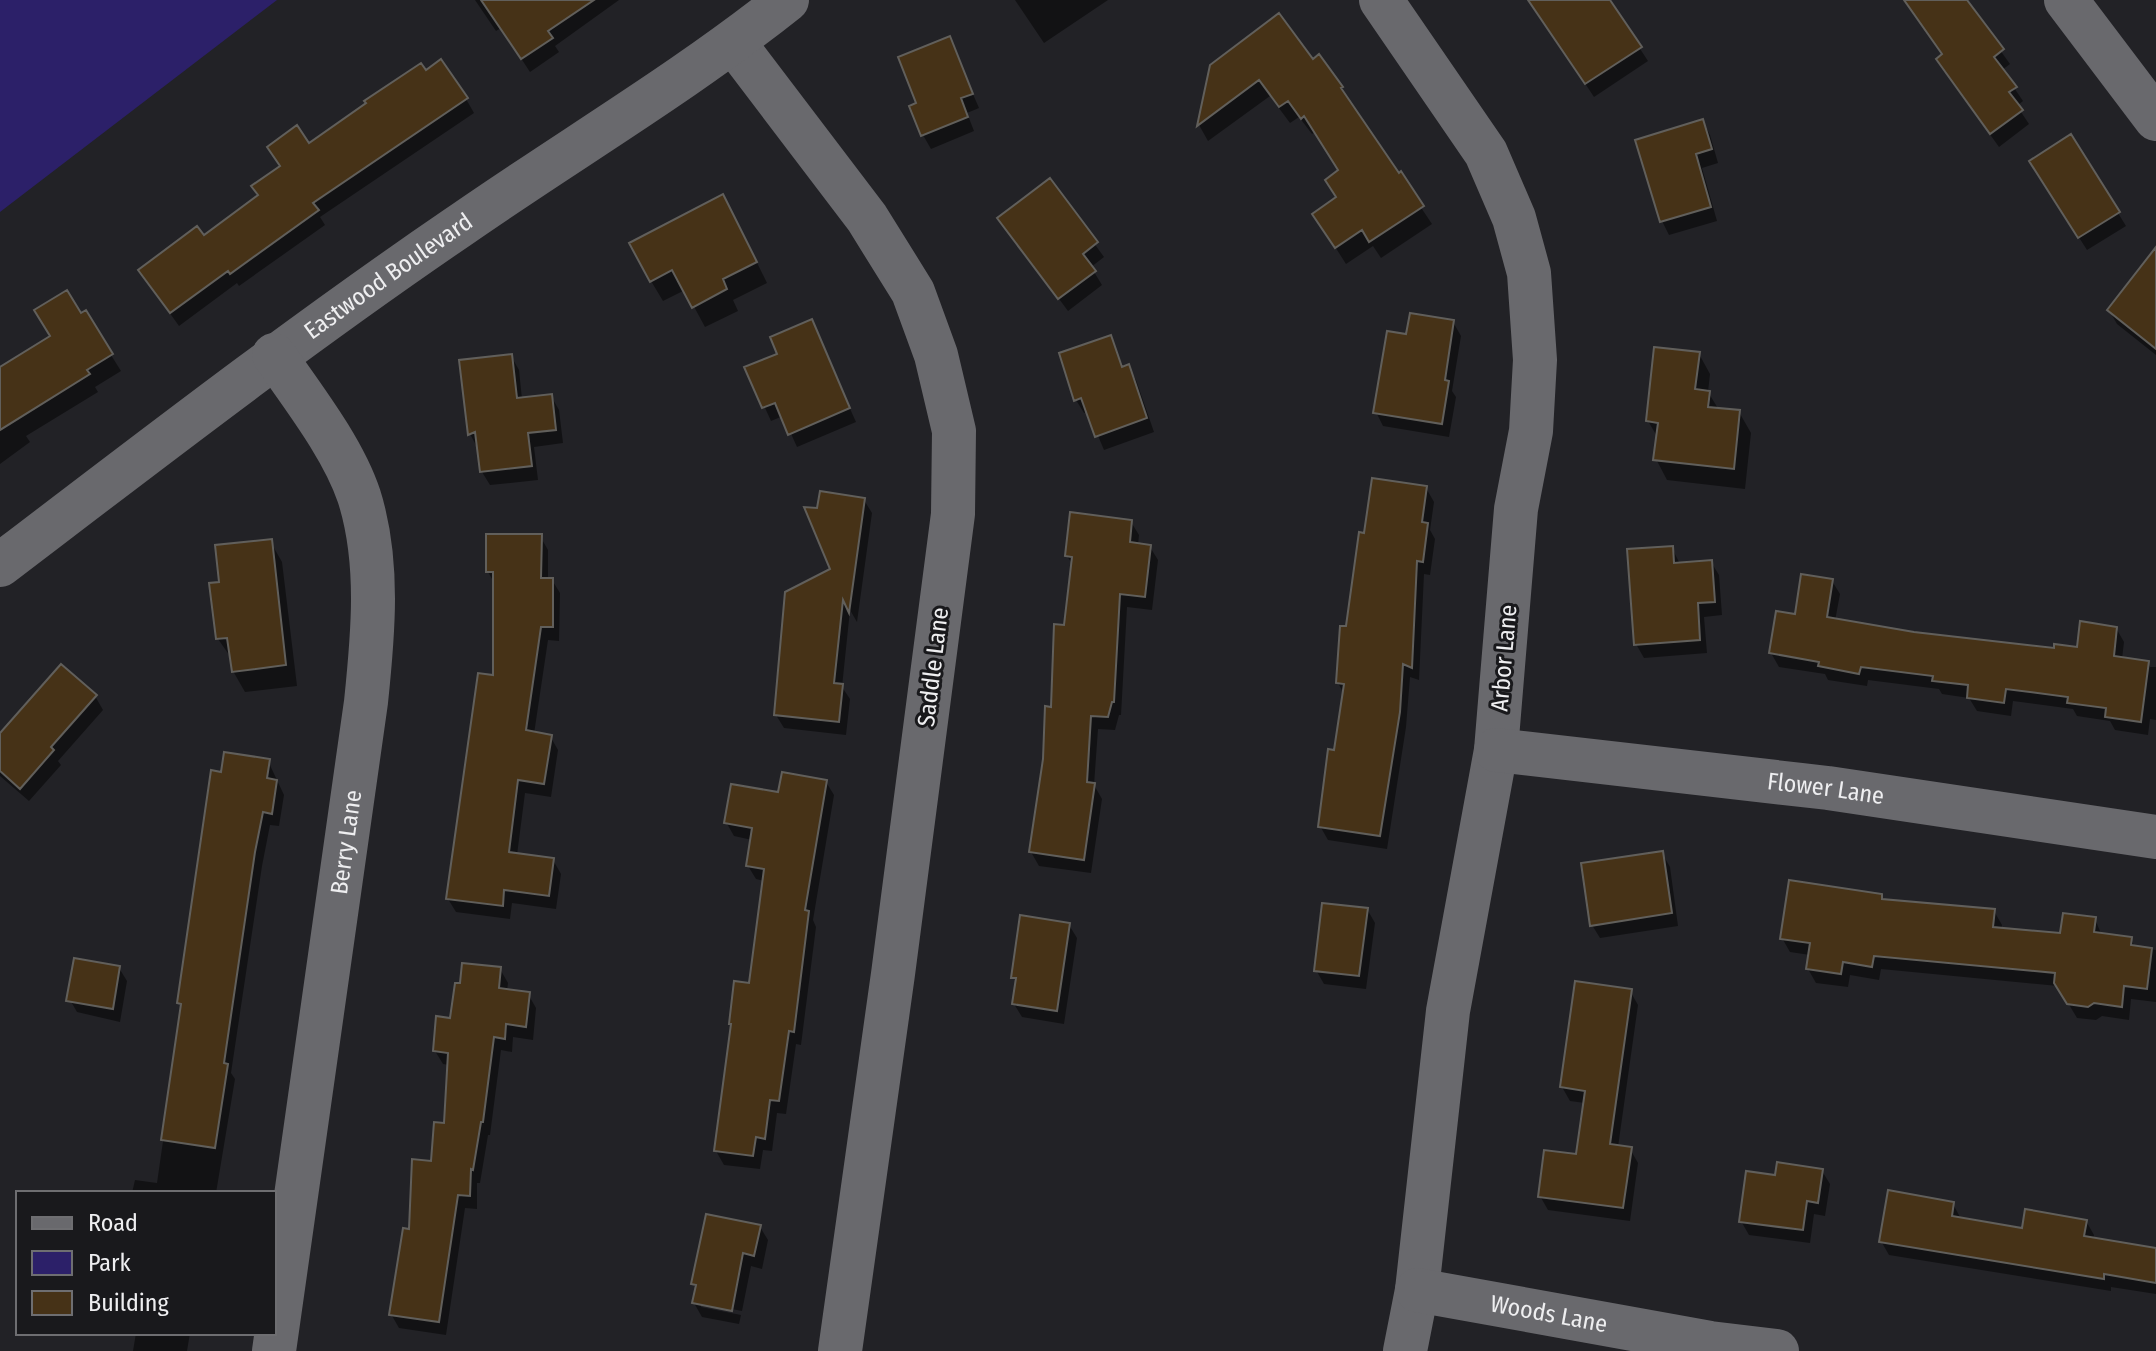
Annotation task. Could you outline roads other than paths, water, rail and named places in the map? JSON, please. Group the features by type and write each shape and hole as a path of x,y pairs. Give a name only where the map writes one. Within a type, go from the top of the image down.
{"street":[{"name":"Eastwood Boulevard","path":"0,565 274,355 459,226 734,43 787,0"},
{"name":"Arbor Lane","path":"1381,0 1486,153 1514,218 1529,273 1535,360 1532,417 1516,509 1496,750 1448,1011 1417,1290 1405,1351"},
{"path":"2066,0 2156,119"},
{"name":"Saddle Lane","path":"734,43 867,218 913,292 936,355 954,431 953,514 840,1351"},
{"name":"Berry Lane","path":"274,355 329,437 358,496 370,554 373,629 366,702 274,1351"},
{"name":"Flower Lane","path":"1496,750 1828,788 2156,837"},
{"name":"Woods Lane","path":"1417,1290 1710,1343 1777,1351"}]}
